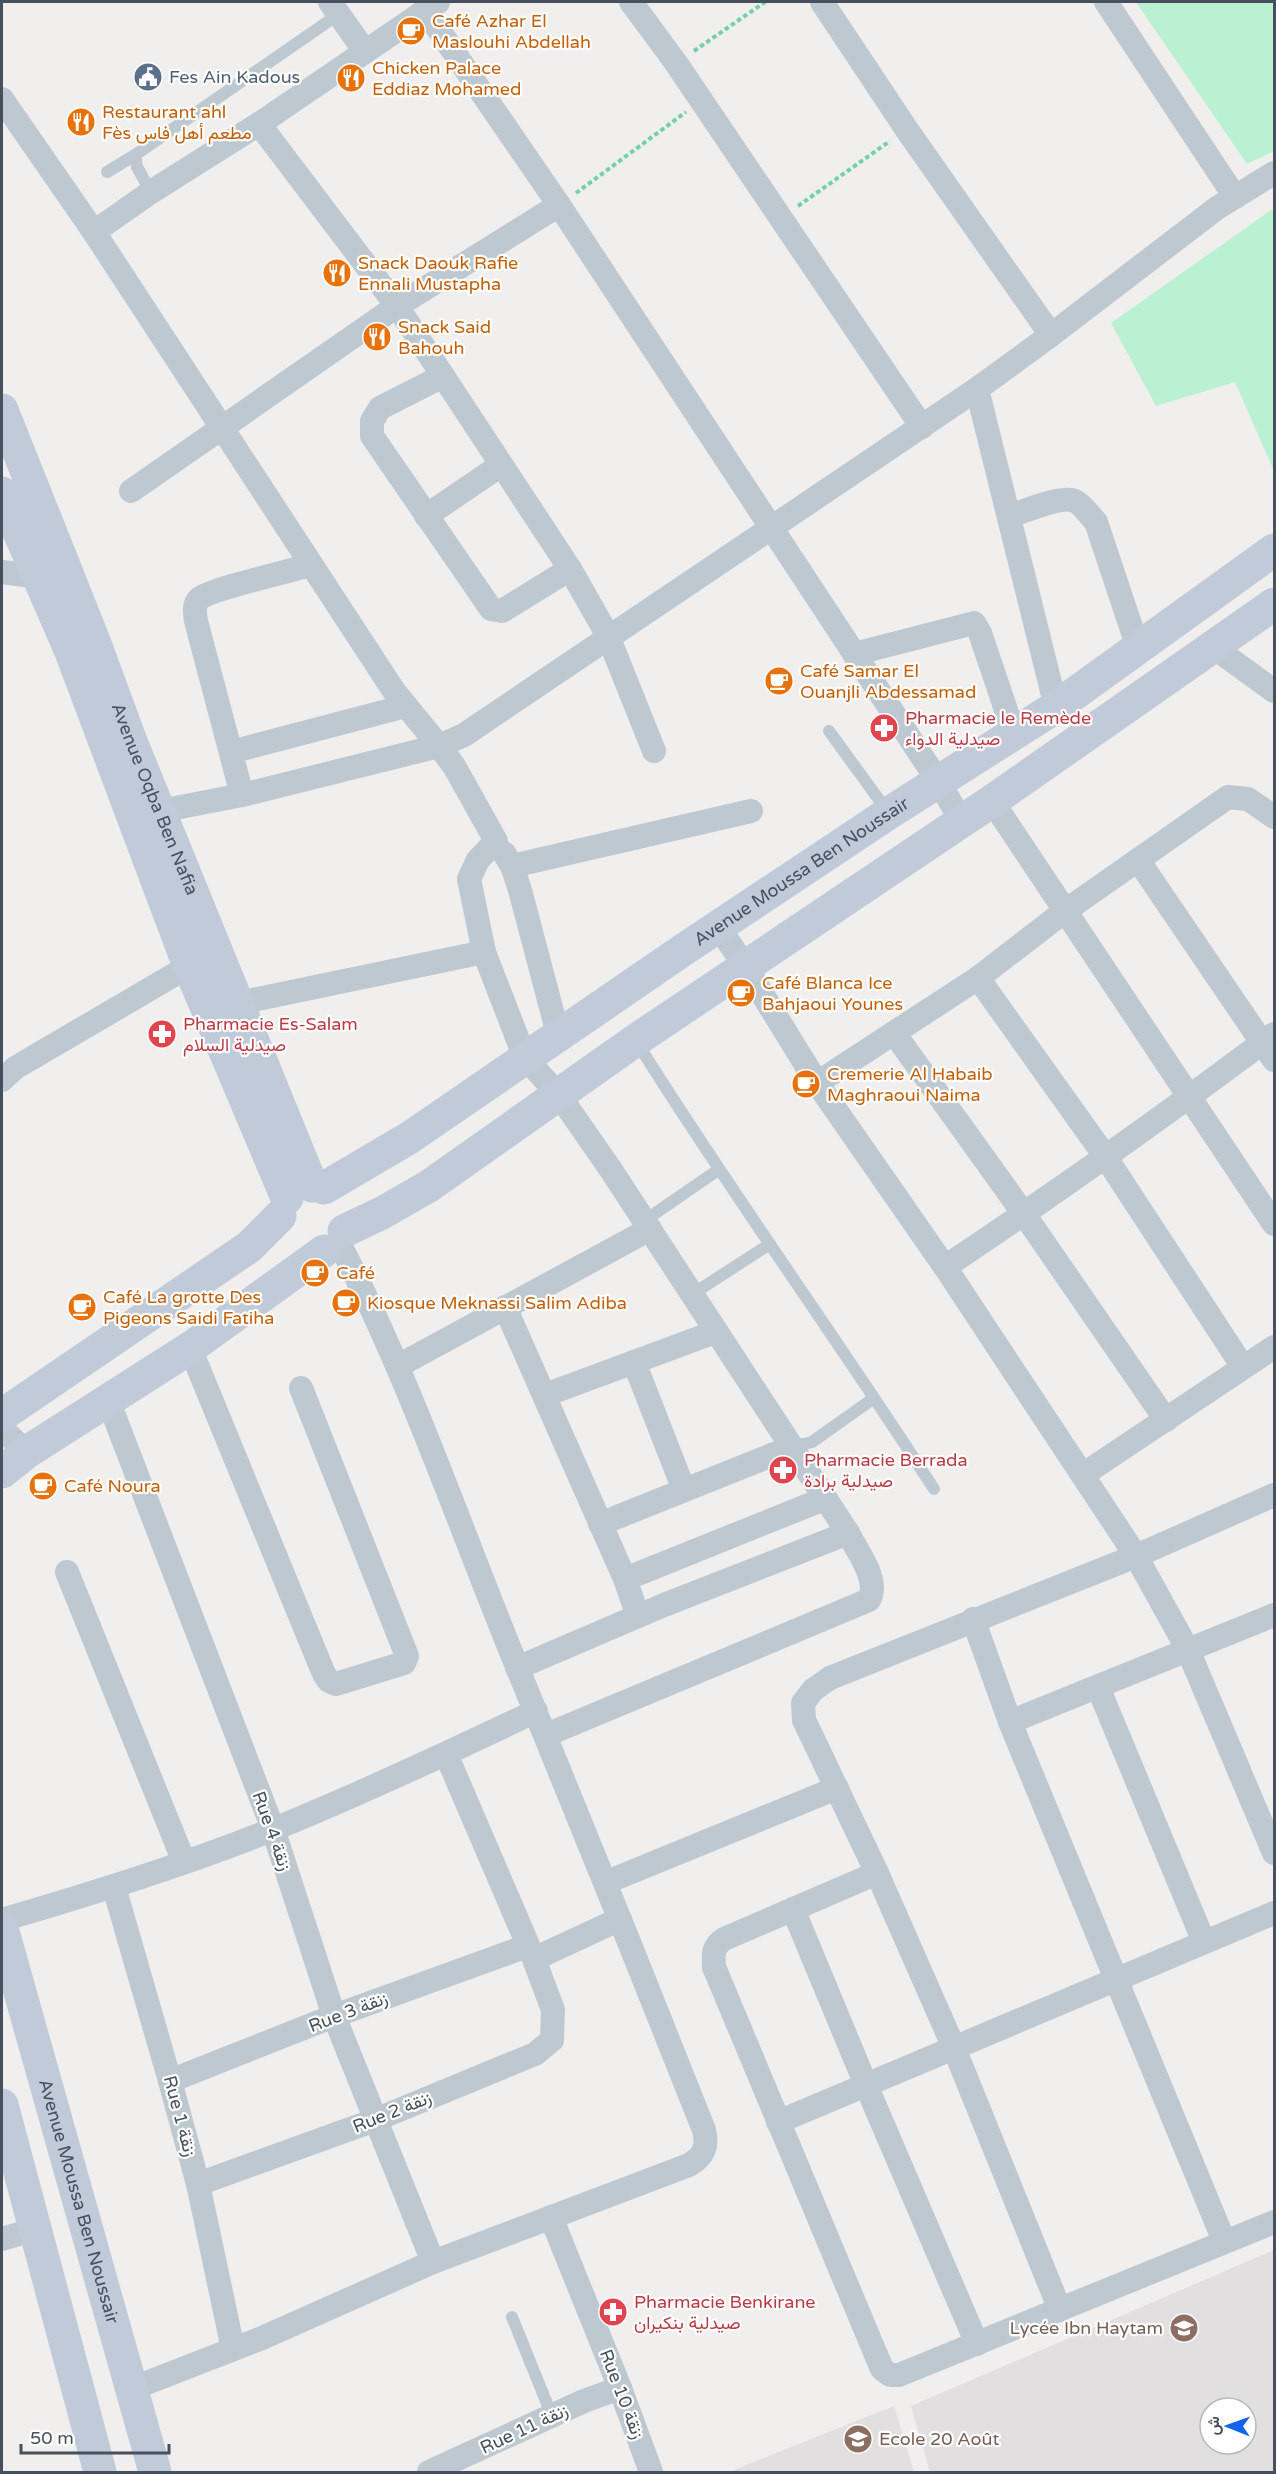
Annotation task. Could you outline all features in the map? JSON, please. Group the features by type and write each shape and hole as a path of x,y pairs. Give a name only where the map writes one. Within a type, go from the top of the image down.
{"street":[{"path":"631,2 676,63 922,427"},
{"path":"822,2 907,130 1051,335"},
{"path":"1106,2 1235,197"},
{"path":"94,232 151,192 259,124 431,6 961,820"},
{"path":"335,8 364,50"},
{"path":"2,99 94,232 310,565 406,706 454,766 512,866 558,1034"},
{"path":"259,124 397,306 570,569 608,636 654,751"},
{"path":"160,811 242,795 440,746 464,735 977,389 1235,197 1275,173"},
{"path":"131,491 397,306 560,205"},
{"path":"443,376 380,408 372,421 372,436 490,609 502,611 570,569"},
{"path":"977,389 1056,707"},
{"name":"Avenue Oqba Ben Nafia","path":"2,410 56,542 130,740 238,1003 301,1197"},
{"path":"426,516 501,465"},
{"name":"Avenue Oqba Ben Nafia","path":"2,492 71,652 189,966 301,1197"},
{"path":"1009,516 1064,500 1076,501 1084,509 1096,522 1138,648"},
{"name":"Avenue Moussa Ben Noussair","path":"2,1415 249,1247 301,1197 409,1138 683,950 889,813 1056,707 1275,550"},
{"path":"242,795 196,621 195,605 198,600 218,591 310,565"},
{"path":"2,572 39,577"},
{"path":"2,1472 27,1452 190,1348 336,1241 429,1186 636,1040 992,801 1275,604"},
{"path":"854,654 974,623 980,633 1014,734"},
{"path":"1212,646 1275,691"},
{"path":"231,752 406,706"},
{"path":"817,1083 978,978 1065,911 1228,797 1248,799 1275,817"},
{"path":"992,801 1188,1098 1275,1224"},
{"path":"512,866 751,810"},
{"path":"496,841 478,860 469,879 484,952 525,1058 559,1095 647,1225 848,1533 872,1582 873,1593 869,1600 546,1734"},
{"path":"945,1267 1188,1098 1271,1046 1138,860"},
{"path":"719,928 817,1083 945,1267 1084,1474 1136,1556 1188,1650 1275,1853"},
{"path":"238,1003 484,952"},
{"path":"2,1080 15,1068 189,966"},
{"path":"978,978 1105,1156 1243,1366"},
{"path":"894,1033 1024,1214 1166,1420"},
{"path":"333,1193 345,1210 346,1221 336,1241 302,1251 292,1246 281,1227 301,1197 333,1193"},
{"path":"398,1366 647,1225"},
{"path":"131,2389 262,2338 433,2262 689,2165 700,2159 706,2148 704,2130 607,1882 518,1668 398,1366 364,1291 336,1241"},
{"path":"505,1307 625,1579 638,1616"},
{"path":"545,1395 715,1332"},
{"path":"1084,1474 1243,1366 1275,1347"},
{"path":"190,1348 324,1674 329,1681 336,1684 404,1663 407,1656 301,1388"},
{"path":"634,1362 684,1490"},
{"name":"Rue 4 زنقة","path":"108,1400 273,1829 334,2016 433,2262"},
{"path":"2,1428 27,1452"},
{"path":"600,1524 792,1447"},
{"path":"1228,1514 1275,1479"},
{"path":"1060,2310 954,2048 877,1873 804,1720 803,1703 813,1690 830,1678 973,1619 1136,1556 1275,1495"},
{"path":"625,1579 824,1499"},
{"path":"518,1668 638,1616 848,1533"},
{"path":"67,1572 184,1862"},
{"path":"1010,1722 1275,1615"},
{"path":"973,1619 1010,1722 1224,2241"},
{"path":"1098,1687 1204,1942"},
{"path":"2,1920 114,1887 273,1829 446,1754 536,1711"},
{"path":"446,1754 530,1952"},
{"path":"607,1882 837,1788"},
{"path":"877,1873 724,1939 716,1944 713,1954 714,1967 882,2369 890,2375 899,2375 1275,2222"},
{"name":"Rue 1 زنقة","path":"114,1887 198,2184 233,2349"},
{"path":"793,1909 976,2344"},
{"path":"778,2122 1117,1978 1275,1914"},
{"name":"Rue 3 زنقة","path":"170,2081 334,2016 530,1952 620,1919"},
{"name":"Avenue Moussa Ben Noussair","path":"2,1928 155,2472"},
{"name":"Rue 2 زنقة","path":"198,2184 375,2120 535,2054 552,2040 553,2010 530,1952"},
{"path":"2,2105 100,2472"},
{"name":"Rue 10 زنقة","path":"551,2217 620,2388 651,2472"},
{"path":"2,2239 36,2229"},
{"name":"Rue 11 زنقة","path":"429,2472 620,2388"}],"lane":[{"path":"107,172 135,155 335,8"},
{"path":"135,155 137,167 151,192"},
{"path":"829,731 889,813"},
{"path":"636,1040 718,1170 934,1489"},
{"path":"647,1225 718,1170"},
{"path":"692,1295 770,1244"},
{"path":"792,1447 812,1442 874,1398"},
{"path":"512,2317 552,2416"}],"path":[{"path":"676,63 765,2"},
{"path":"560,205 701,101"},
{"path":"780,219 907,130"}],"shaded area":[{"name":"Lycée Ibn Haytam","path":"1274,2250 1274,2472 930,2472 911,2406"},
{"name":"Ecole 20 Août","path":"894,2406 914,2472 729,2472"}],"green space":[{"path":"1136,2 1274,2 1274,151 1247,164"},
{"path":"1274,208 1274,471 1235,382 1156,406 1111,323"}],"place":[{"name":"Café Azhar El Maslouhi Abdellah","path":"411,31"},
{"name":"Fes Ain Kadous","path":"148,77"},
{"name":"Chicken Palace Eddiaz Mohamed","path":"351,78"},
{"name":"Restaurant ahl Fès مطعم أهل فاس","path":"81,122"},
{"name":"Snack Daouk Rafie Ennali Mustapha","path":"337,273"},
{"name":"Snack Said Bahouh","path":"377,337"},
{"name":"Café Samar El Ouanjli Abdessamad","path":"779,681"},
{"name":"Pharmacie le Remède صيدلية الدواء","path":"884,728"},
{"name":"Café Blanca Ice Bahjaoui Younes","path":"741,993"},
{"name":"Pharmacie Es-Salam صيدلية السلام","path":"162,1034"},
{"name":"Cremerie Al Habaib Maghraoui Naima","path":"806,1084"},
{"name":"Café","path":"315,1273"},
{"name":"Kiosque Meknassi Salim Adiba","path":"346,1303"},
{"name":"Café La grotte Des Pigeons Saidi Fatiha","path":"82,1307"},
{"name":"Pharmacie Berrada صيدلية برادة","path":"783,1470"},
{"name":"Café Noura","path":"43,1486"},
{"name":"Pharmacie Benkirane صيدلية بنكيران","path":"613,2312"},
{"name":"Lycée Ibn Haytam","path":"1184,2328"},
{"name":"Ecole 20 Août","path":"858,2439"}]}
